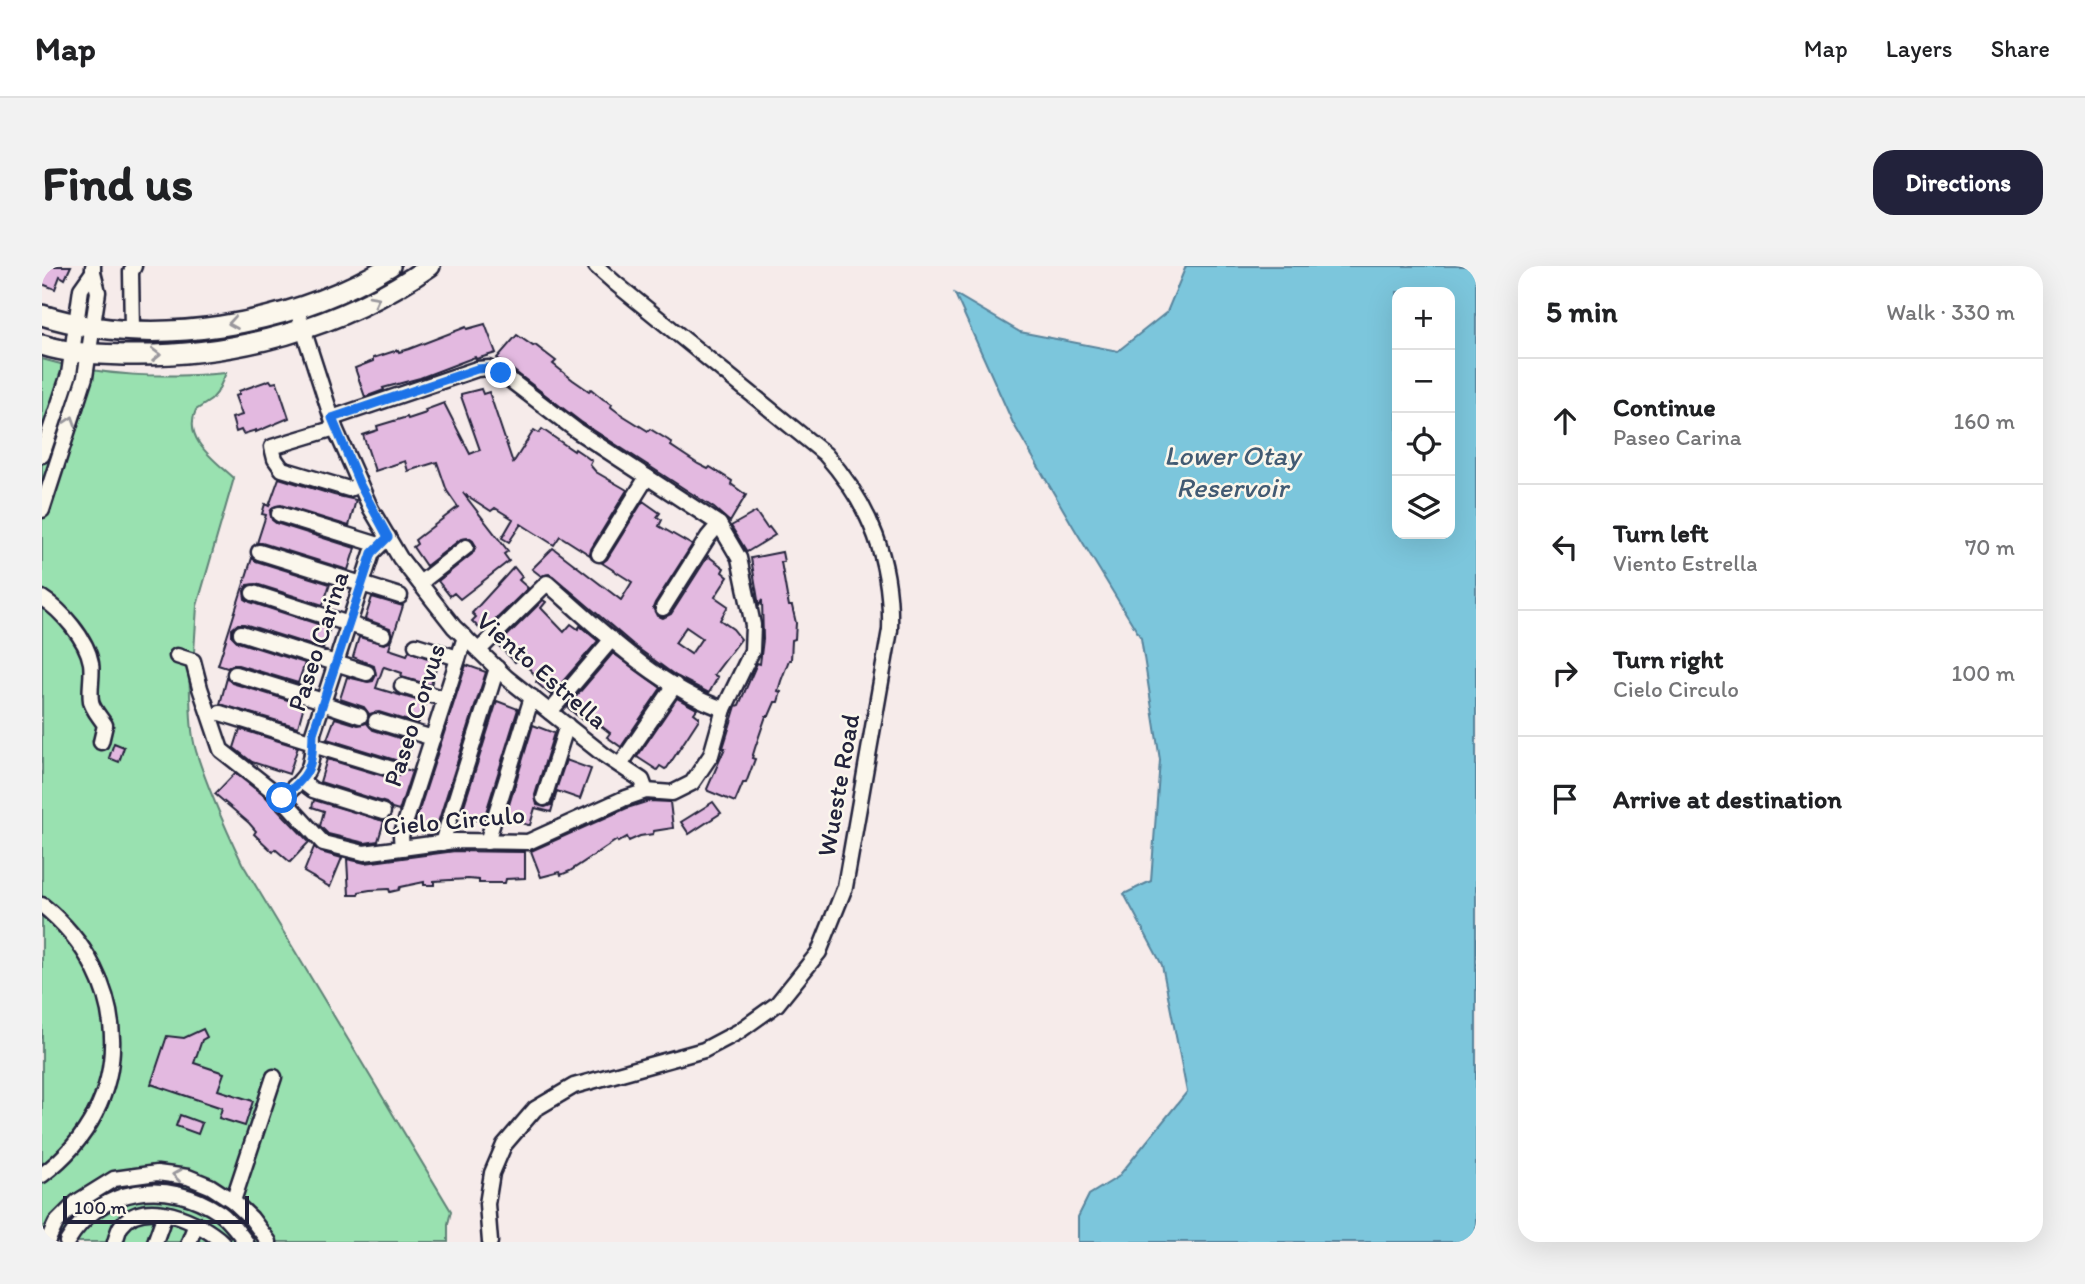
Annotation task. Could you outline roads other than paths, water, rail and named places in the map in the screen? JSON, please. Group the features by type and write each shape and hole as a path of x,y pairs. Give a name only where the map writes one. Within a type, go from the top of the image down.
{"main road":[{"path":"42,315 84,325 132,330 174,331 238,323 275,315 354,286 390,266"},
{"path":"42,345 79,353 145,355 240,346 303,330 363,307 400,287 430,266"}],"street":[{"path":"132,330 131,272 134,266"},
{"name":"Wueste Road","path":"490,1242 487,1204 492,1173 504,1145 535,1109 574,1086 704,1050 738,1032 777,1003 819,952 845,887 890,630 891,608 885,561 867,515 846,478 825,454 596,266"},
{"path":"42,455 69,374 79,353 84,325 98,292 93,269"},
{"name":"Viento Estrella","path":"296,307 333,423 384,541 454,627 531,697 642,780 646,792"},
{"path":"42,510 85,377 79,353"},
{"name":"Cielo Circulo","path":"177,656 193,661 221,750 282,798 323,843 364,853 442,843 528,842 623,799 646,792 672,793 692,783 711,755 724,709 752,652 753,625 739,558 719,524 577,431 501,373 488,368 477,369 272,447 275,459 282,469 349,489 360,485"},
{"path":"599,554 647,477"},
{"path":"279,514 384,541"},
{"path":"663,608 719,524"},
{"name":"Paseo Carina","path":"282,798 306,776 313,757 313,733 335,663 372,553 384,541"},
{"path":"420,583 466,547"},
{"path":"259,552 400,596"},
{"path":"479,650 547,583 636,660 705,703 724,709"},
{"path":"253,593 383,635"},
{"path":"42,598 73,627 90,657 91,703 105,725 101,742"},
{"path":"241,633 368,673"},
{"name":"Paseo Corvus","path":"402,848 401,836 465,637"},
{"path":"550,712 612,639"},
{"path":"416,645 458,658"},
{"path":"442,843 497,668"},
{"path":"235,674 360,716"},
{"path":"620,765 676,685"},
{"path":"402,686 445,699"},
{"path":"487,842 531,697"},
{"path":"220,713 392,769"},
{"path":"376,721 433,738"},
{"path":"544,797 567,725"},
{"path":"301,781 313,790 383,812"},
{"path":"42,905 66,926 95,968 110,1014 112,1045 105,1090 92,1119 72,1147 42,1175"},
{"path":"233,1201 274,1077"},
{"path":"47,1242 56,1223 77,1202 114,1179 157,1173 188,1177 210,1186 233,1201 251,1218 269,1242"},
{"path":"67,1242 76,1228 94,1210 131,1194 155,1191 176,1193 198,1200 222,1215 246,1242"},
{"path":"116,1242 120,1227 135,1214 154,1211 196,1223 222,1242"},
{"path":"155,1242 165,1214"},
{"path":"189,1242 196,1223"}],"water":[{"name":"Lower Otay Reservoir","path":"1186,266 1476,266 1476,1242 1078,1242 1078,1217 1089,1195 1118,1177 1187,1092 1162,965 1124,894 1151,881 1160,760 1141,638 1013,423 955,294 1020,332 1118,351 1167,312"}]}
